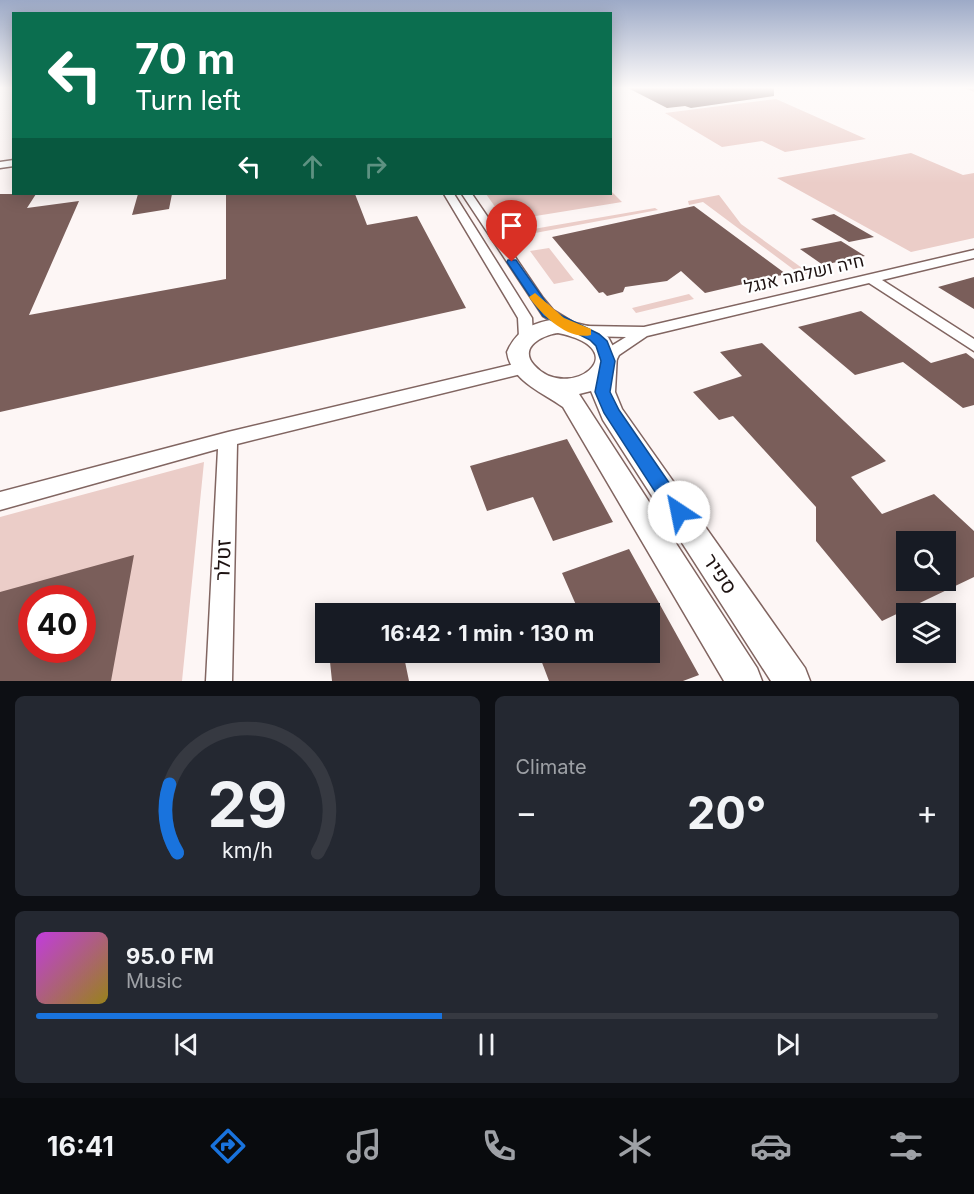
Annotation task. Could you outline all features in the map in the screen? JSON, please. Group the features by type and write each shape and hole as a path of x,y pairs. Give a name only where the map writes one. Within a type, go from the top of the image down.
{"street":[{"path":"450,195 525,318 526,337 518,352 523,368 547,384 574,387 587,384 606,366 602,344 548,314 468,195"},
{"name":"חיה ושלמה אנגל","path":"578,329 644,332 974,254"},
{"path":"871,278 974,346"},
{"path":"526,337 546,327 578,329"},
{"name":"חיה ושלמה אנגל","path":"606,366 614,352 644,332"},
{"name":"ספיר","path":"606,366 603,392 612,413 792,681"},
{"path":"0,501 228,439 523,368"},
{"name":"ספיר","path":"547,384 571,401 584,419 744,681"},
{"name":"זטלר","path":"219,681 228,439"}],"shaded area":[{"path":"675,119 821,119 866,139 785,152 762,141 722,147"},
{"path":"911,153 963,175 974,173 974,238 911,252 777,178"},
{"path":"612,192 622,202 505,221 487,195 612,195"},
{"path":"719,195 741,224 809,273 801,275 703,202 689,205 688,201"},
{"path":"655,208 658,210 519,236 516,232"},
{"path":"549,248 574,280 554,284 530,251"},
{"path":"689,294 694,299 636,313 632,308"},
{"path":"204,462 182,681 0,681 0,517"}],"building":[{"path":"0,194 35,195 27,208 79,201 29,315 226,279 226,195 355,195 367,225 417,216 466,308 0,412"},
{"path":"138,195 172,195 169,209 132,215"},
{"path":"694,206 786,274 705,293 681,271 667,281 625,287 623,292 607,296 603,292 599,293 552,237"},
{"path":"834,214 874,237 849,242 811,219"},
{"path":"841,241 865,256 823,265 800,249"},
{"path":"974,277 974,309 938,287"},
{"path":"861,311 931,363 966,353 974,359 974,405 963,408 903,362 855,375 798,327"},
{"path":"762,343 886,461 851,477 882,514 934,494 974,531 974,577 956,586 956,531 896,531 896,591 945,591 920,603 896,603 896,614 882,621 816,541 816,507 733,416 719,420 693,392 742,376 720,352"},
{"path":"567,439 613,522 553,541 533,497 487,511 470,466"},
{"path":"629,549 659,603 575,603 562,573"},
{"path":"134,555 111,681 0,681 0,592 18,587 18,663 96,663 96,585 25,585"},
{"path":"660,605 699,675 683,681 549,681 542,663 660,663"},
{"path":"330,663 405,663 409,681 332,681"}],"slow traffic":[{"path":"535,297 548,314 571,327 586,332"}],"route":[{"path":"512,262 548,314 571,327 585,331 602,344 607,352 608,361 604,372 603,392 612,413 679,512"}]}
